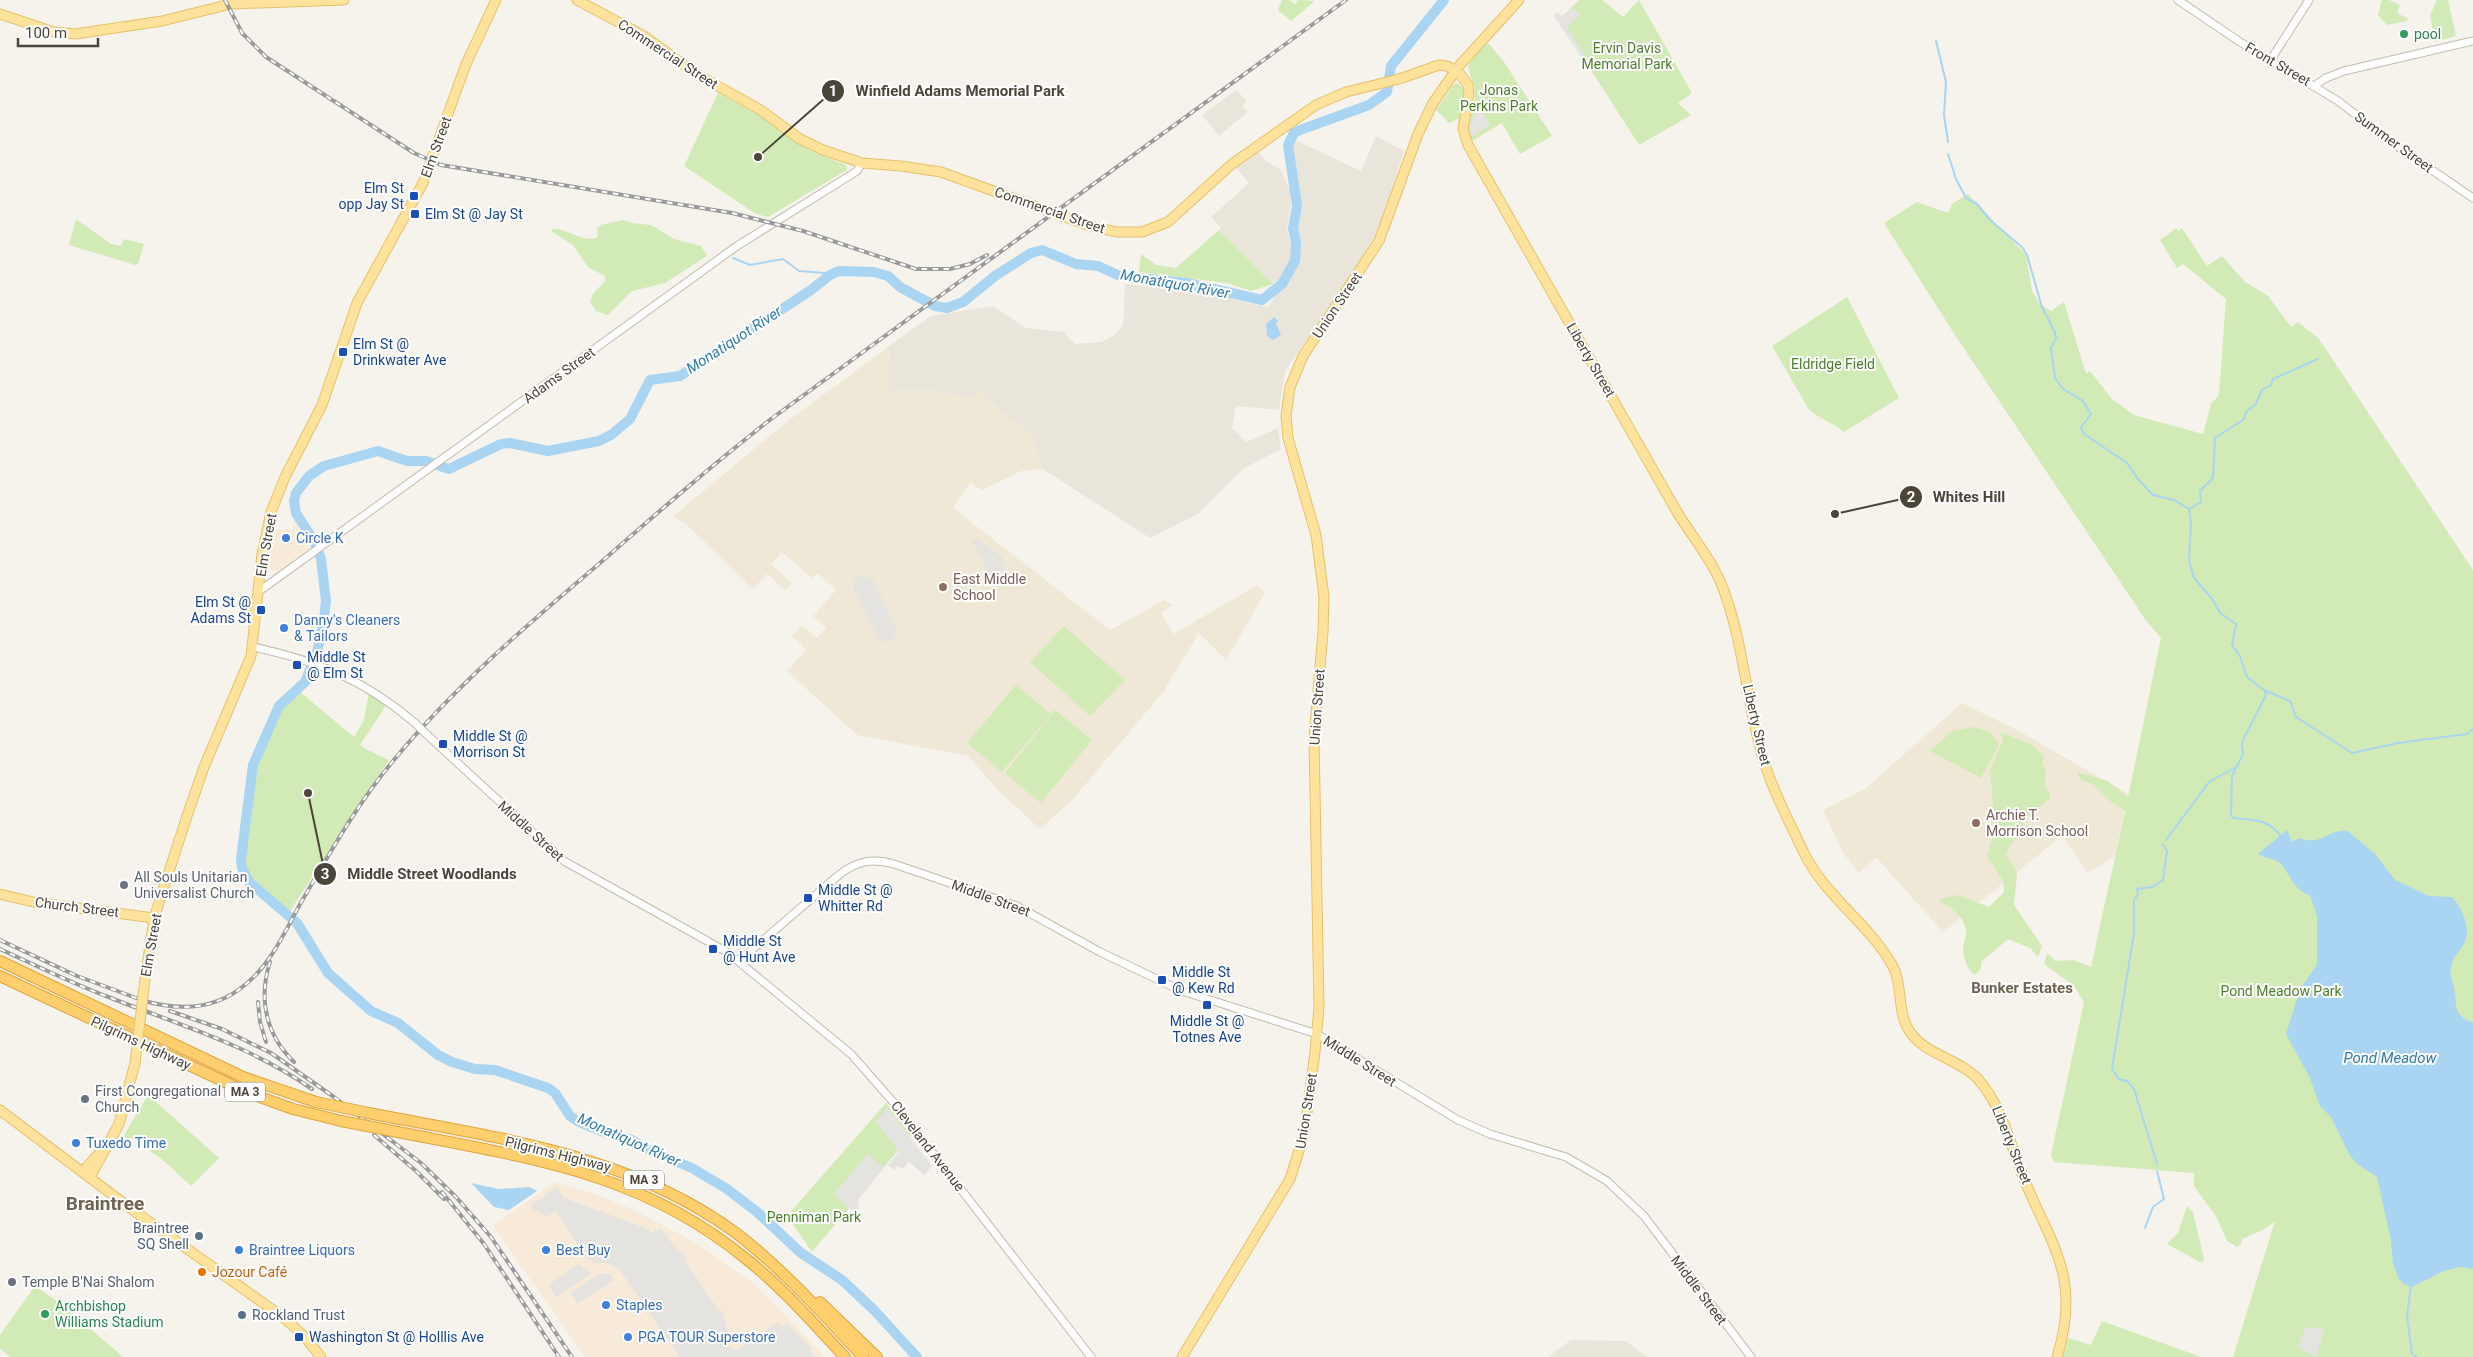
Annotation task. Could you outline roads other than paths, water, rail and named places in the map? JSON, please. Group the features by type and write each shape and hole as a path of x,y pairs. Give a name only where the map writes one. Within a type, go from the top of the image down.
{"highway":[{"name":"Pilgrims Highway","path":"0,962 243,1077 316,1102 558,1151 613,1168 650,1183 694,1206 735,1232 773,1264 863,1357"},
{"name":"Pilgrims Highway","path":"0,976 246,1092 292,1109 564,1166 611,1181 647,1196 698,1224 739,1252 775,1284 845,1357"},
{"path":"773,1264 831,1312 876,1357"},
{"path":"810,1319 838,1357"}],"main road":[{"path":"0,14 58,33 75,34 162,21 231,4 344,0"},
{"name":"Elm Street","path":"86,1174 110,1144 124,1113 135,1063 154,918 194,793 245,675 253,647 266,533 277,495 319,411 357,303 422,183 466,64 496,0"},
{"name":"Commercial Street","path":"577,0 649,39 693,71 763,112 805,142 832,154 862,163 941,172 1087,226 1121,232 1138,233 1152,230 1171,220 1227,168 1307,110 1346,92 1395,80 1439,65 1455,71"},
{"path":"1455,71 1519,0"},
{"name":"Union Street","path":"1182,1357 1234,1267 1280,1199 1292,1174 1304,1135 1317,1034 1318,944 1313,754 1324,597 1316,535 1288,438 1288,399 1293,377 1303,356 1379,241 1422,123 1455,71"},
{"name":"Liberty Street","path":"1455,71 1464,78 1468,88 1463,125 1468,145 1677,512 1711,563 1723,587 1732,618 1763,758 1809,863 1823,885 1865,930 1893,966 1900,983 1904,1019 1910,1032 1923,1045 1956,1062 1972,1074 2002,1114 2021,1171 2055,1243 2062,1266 2066,1321 2057,1357"},
{"name":"Church Street","path":"0,894 33,902 154,918"},
{"path":"0,1110 284,1318 304,1336 321,1357"}],"street":[{"name":"Front Street","path":"2178,0 2270,60 2314,86 2326,78 2344,71 2473,41"},
{"path":"2270,60 2309,0"},
{"name":"Summer Street","path":"2314,86 2338,101 2394,144 2473,198"},
{"name":"Adams Street","path":"258,592 732,249 857,171 862,163"},
{"name":"Middle Street","path":"253,647 309,662 373,690 424,732 564,862 714,944 739,961 848,868 860,862 878,860 1018,906 1096,949 1182,991 1317,1034 1458,1120 1490,1134 1566,1157 1612,1184 1644,1216 1751,1357"},
{"name":"Cleveland Avenue","path":"739,961 834,1039 872,1076 1091,1357"}],"water":[{"path":"1274,317 1278,321 1276,323 1281,335 1273,340 1267,336 1266,324"},
{"name":"Pond Meadow","path":"2287,830 2292,842 2299,838 2314,840 2335,832 2348,831 2376,855 2395,880 2429,896 2452,897 2465,919 2466,937 2453,960 2450,973 2458,1013 2473,1023 2473,1269 2460,1267 2444,1271 2412,1287 2404,1284 2399,1279 2393,1264 2391,1241 2377,1177 2356,1163 2349,1154 2331,1117 2320,1106 2310,1078 2286,1034 2300,989 2317,965 2317,916 2310,895 2298,889 2281,864 2258,854"},
{"path":"471,1183 499,1189 529,1187 537,1191 509,1210 494,1207"}],"waterway":[{"name":"Monatiquot River","path":"917,1357 875,1311 842,1280 801,1253 757,1212 727,1189 692,1168 649,1150 632,1140 604,1132 577,1121 570,1116 555,1093 548,1088 495,1070 475,1069 452,1062 438,1055 398,1023 371,1011 328,973 297,923 249,882 242,868 241,859 253,765 279,706 305,682 317,653 324,619 326,601 321,559 315,543 296,513 294,501 296,493 309,476 324,466 378,451 407,461 426,461 449,469 501,444 510,443 548,451 599,441 611,435 630,419 650,380 680,376 811,290 830,275 839,271 874,272 888,276 900,287 935,306 947,308 963,302 995,276 1031,253 1042,250 1076,264 1098,266 1120,276 1187,283 1262,300 1282,284 1295,261 1296,242 1293,229 1297,205 1288,145 1294,133 1369,105 1387,92 1391,66 1444,0"},
{"path":"1936,41 1946,82 1944,115 1948,142"},
{"path":"1948,154 1956,179 1966,198 1977,204 1990,220 2022,247 2027,255 2042,307 2055,333 2056,338 2051,348 2055,378 2063,389 2083,401 2091,414 2081,427 2084,434 2127,463 2138,479 2153,495 2174,500 2189,509 2191,523 2189,561 2194,578 2213,600 2220,613 2236,624 2232,645 2240,656 2247,677 2265,691 2266,695 2244,738 2242,744 2243,754 2232,776 2231,815 2233,818 2265,823 2282,837"},
{"path":"733,258 750,265 783,259 799,271 830,275"},
{"path":"2189,509 2201,502 2200,491 2213,478 2215,438 2243,420 2247,411 2255,405 2262,390 2271,385 2273,379 2318,359"},
{"path":"2266,691 2290,701 2296,717 2352,753 2398,743 2467,734 2473,729"},
{"path":"2166,840 2209,782 2236,767"},
{"path":"2157,1164 2134,1089 2127,1081 2119,1079 2112,1069 2134,933 2134,900 2138,894 2137,889 2152,887 2163,880 2167,851 2163,845"},
{"path":"2145,1228 2153,1207 2164,1199 2157,1171"},
{"path":"2411,1285 2407,1316 2412,1354 2417,1357"}],"railway":[{"path":"225,0 242,33 266,57 414,153 441,165 732,213 803,231 916,269 950,269 970,264 987,255"},
{"path":"141,1000 169,1006 196,1006 222,999 246,984 264,966 335,845 380,777 416,734 466,682 519,633 684,490 771,419 1346,0"},
{"path":"0,940 77,976 147,1002"},
{"path":"0,949 83,987 240,1048 265,1060 312,1089"},
{"path":"270,962 265,989 267,1016 277,1040 294,1062"},
{"path":"258,1002 260,1022 266,1042"},
{"path":"170,1011 222,1029 271,1053 334,1097 421,1163 456,1197 491,1237 572,1357"},
{"path":"374,1135 416,1171 444,1199"},
{"path":"442,1192 484,1244 559,1357"}],"place":[{"name":"pool","path":"2404,34"},
{"name":"Winfield Adams Memorial Park","path":"758,157"},
{"name":"Elm St opp Jay St","path":"414,196"},
{"name":"Elm St @ Jay St","path":"415,214"},
{"name":"Elm St @ Drinkwater Ave","path":"343,352"},
{"name":"Whites Hill","path":"1835,514"},
{"name":"Circle K","path":"286,538"},
{"name":"East Middle School","path":"943,587"},
{"name":"Elm St @ Adams St","path":"261,610"},
{"name":"Danny's Cleaners & Tailors","path":"284,628"},
{"name":"Middle St @ Elm St","path":"297,665"},
{"name":"Middle St @ Morrison St","path":"443,744"},
{"name":"Middle Street Woodlands","path":"308,793"},
{"name":"Archie T. Morrison School","path":"1976,823"},
{"name":"All Souls Unitarian Universalist Church","path":"124,885"},
{"name":"Middle St @ Whitter Rd","path":"808,898"},
{"name":"Middle St @ Hunt Ave","path":"713,949"},
{"name":"Middle St @ Kew Rd","path":"1162,980"},
{"name":"Middle St @ Totnes Ave","path":"1207,1005"},
{"name":"First Congregational Church","path":"85,1099"},
{"name":"Tuxedo Time","path":"76,1143"},
{"name":"Braintree SQ Shell","path":"199,1236"},
{"name":"Braintree Liquors","path":"239,1250"},
{"name":"Best Buy","path":"546,1250"},
{"name":"Jozour Café","path":"202,1272"},
{"name":"Temple B'Nai Shalom","path":"12,1282"},
{"name":"Staples","path":"606,1305"},
{"name":"Archbishop Williams Stadium","path":"45,1314"},
{"name":"Rockland Trust","path":"242,1315"},
{"name":"Washington St @ Holllis Ave","path":"299,1337"},
{"name":"PGA TOUR Superstore","path":"628,1337"}],"district":[{"name":"Bunker Estates","path":"2022,988"},
{"name":"Braintree","path":"105,1203"}],"park label":[{"name":"Ervin Davis Memorial Park","path":"1627,56"},
{"name":"Jonas Perkins Park","path":"1499,98"},
{"name":"Eldridge Field","path":"1833,364"},
{"name":"Pond Meadow Park","path":"2281,991"},
{"name":"Penniman Park","path":"814,1217"}]}
